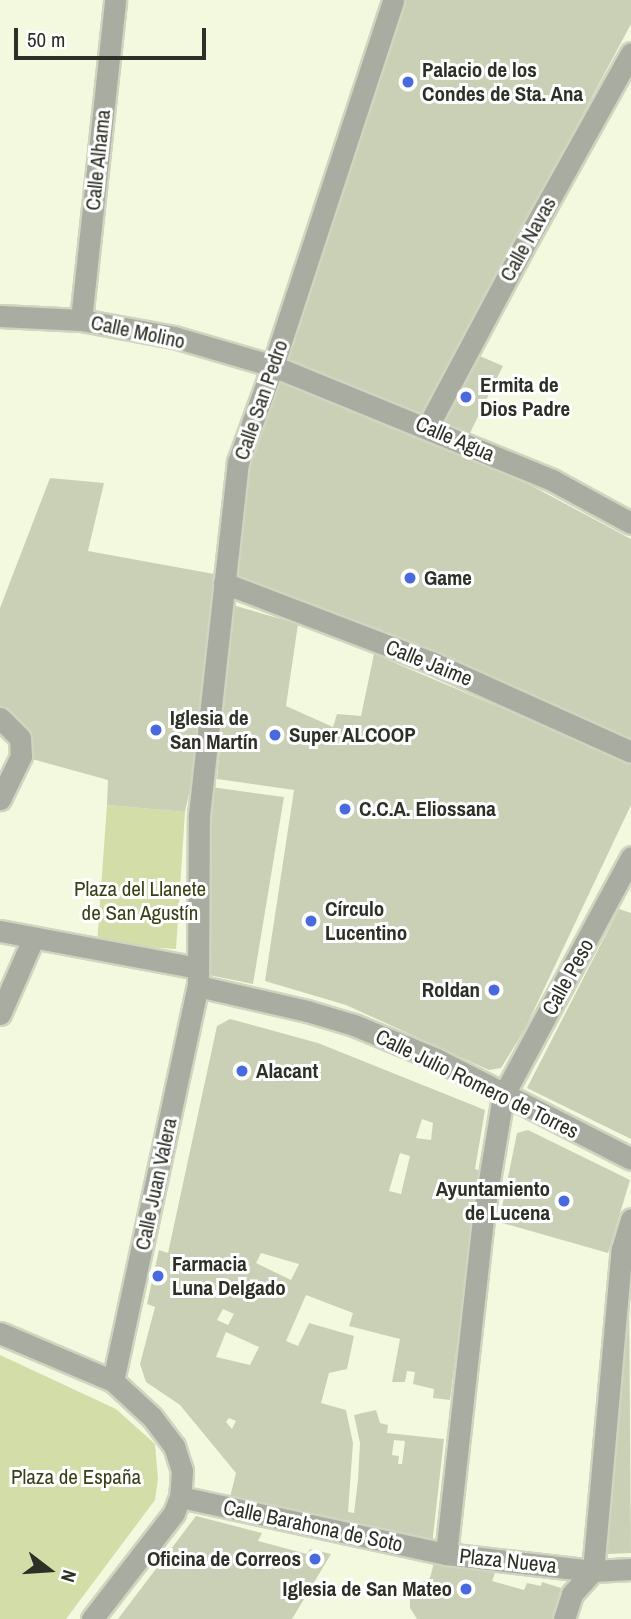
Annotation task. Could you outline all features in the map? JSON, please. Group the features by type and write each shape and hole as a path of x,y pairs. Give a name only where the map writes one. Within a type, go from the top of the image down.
{"street":[{"name":"Calle Alhama","path":"81,320 115,0"},
{"name":"Calle San Pedro","path":"198,977 199,815 237,462 273,366 393,0"},
{"name":"Calle Navas","path":"427,428 631,53"},
{"name":"Calle Molino","path":"0,316 81,320 174,337 273,366"},
{"name":"Calle Agua","path":"273,366 551,480 631,523"},
{"name":"Calle Jaime","path":"224,583 431,663 631,752"},
{"path":"0,718 20,738 21,756 0,799"},
{"name":"Calle Peso","path":"503,1096 622,898 631,857"},
{"name":"Calle Julio Romero de Torres","path":"0,931 87,948 198,977 354,1025 436,1059 503,1096 631,1159"},
{"path":"0,1014 33,939"},
{"name":"Calle Juan Valera","path":"113,1381 198,977"},
{"name":"Plaza Nueva","path":"503,1096 483,1217 446,1554 593,1571 631,1569"},
{"path":"564,1619 572,1594 593,1571 622,1250 631,1219"},
{"path":"0,1333 113,1381 152,1417 174,1446 182,1471 180,1497 174,1513 92,1619"},
{"name":"Calle Barahona de Soto","path":"180,1497 446,1554"}],"green space":[{"name":"Plaza del Llanete de San Agustín","path":"107,805 185,812 176,949 97,944"},
{"name":"Plaza de España","path":"0,1355 116,1409 155,1444 158,1479 155,1500 66,1619 0,1619"}],"building":[{"path":"403,0 631,0 631,24 422,415 284,358"},
{"name":"Ermita de Dios Padre","path":"468,351 503,366 465,443 427,428"},
{"path":"279,378 532,486 631,539 631,743 422,648 235,575 248,465"},
{"path":"50,478 104,483 88,551 225,576 213,684 185,812 107,805 108,780 21,756 0,718 0,608"},
{"path":"233,605 298,624 286,706 333,727 337,714 361,716 374,654 631,763 631,805 525,1029 501,1068 489,1070 346,1005 265,981 294,790 217,779"},
{"path":"211,787 284,797 253,984 204,974"},
{"path":"619,909 631,913 631,1139 527,1088"},
{"path":"230,1019 318,1043 485,1110 475,1169 479,1174 450,1400 433,1398 434,1389 413,1384 415,1372 407,1371 405,1382 392,1382 400,1339 349,1326 353,1313 306,1295 286,1341 298,1346 309,1323 354,1336 347,1369 329,1373 321,1403 346,1410 353,1443 348,1512 354,1513 358,1480 360,1443 354,1415 376,1410 380,1423 388,1425 387,1433 444,1439 432,1545 324,1522 230,1497 236,1473 180,1405 146,1382 140,1364 155,1307 147,1304 159,1250 168,1253 217,1026","holes":["422,1119 433,1123 431,1140 416,1138","400,1153 410,1156 401,1194 389,1191","261,1253 299,1264 291,1280 256,1263","223,1309 234,1314 228,1325 217,1320","226,1332 259,1347 250,1365 216,1357","229,1418 236,1421 232,1429 226,1422","394,1440 405,1441 402,1464 398,1464 399,1456 392,1455"]},
{"name":"Ayuntamiento de Lucena","path":"528,1130 630,1180 608,1253 499,1222 517,1133"},
{"path":"629,1292 631,1553 607,1554"},
{"path":"196,1516 262,1533 258,1541 307,1554 310,1549 331,1554 292,1619 118,1619"},
{"name":"Iglesia de San Mateo","path":"435,1559 461,1567 463,1562 490,1571 495,1573 492,1581 524,1590 527,1583 541,1586 542,1582 561,1588 552,1619 417,1619 410,1608 410,1594 415,1586 430,1578"}],"place":[{"name":"Palacio de los Condes de Sta. Ana","path":"408,82"},
{"name":"Ermita de Dios Padre","path":"466,397"},
{"name":"Game","path":"410,578"},
{"name":"Iglesia de San Martín","path":"156,730"},
{"name":"Super ALCOOP","path":"275,735"},
{"name":"C.C.A. Eliossana","path":"345,809"},
{"name":"Círculo Lucentino","path":"311,921"},
{"name":"Roldan","path":"494,990"},
{"name":"Alacant","path":"242,1071"},
{"name":"Ayuntamiento de Lucena","path":"564,1201"},
{"name":"Farmacia Luna Delgado","path":"158,1276"},
{"name":"Oficina de Correos","path":"315,1559"},
{"name":"Iglesia de San Mateo","path":"466,1589"}]}
